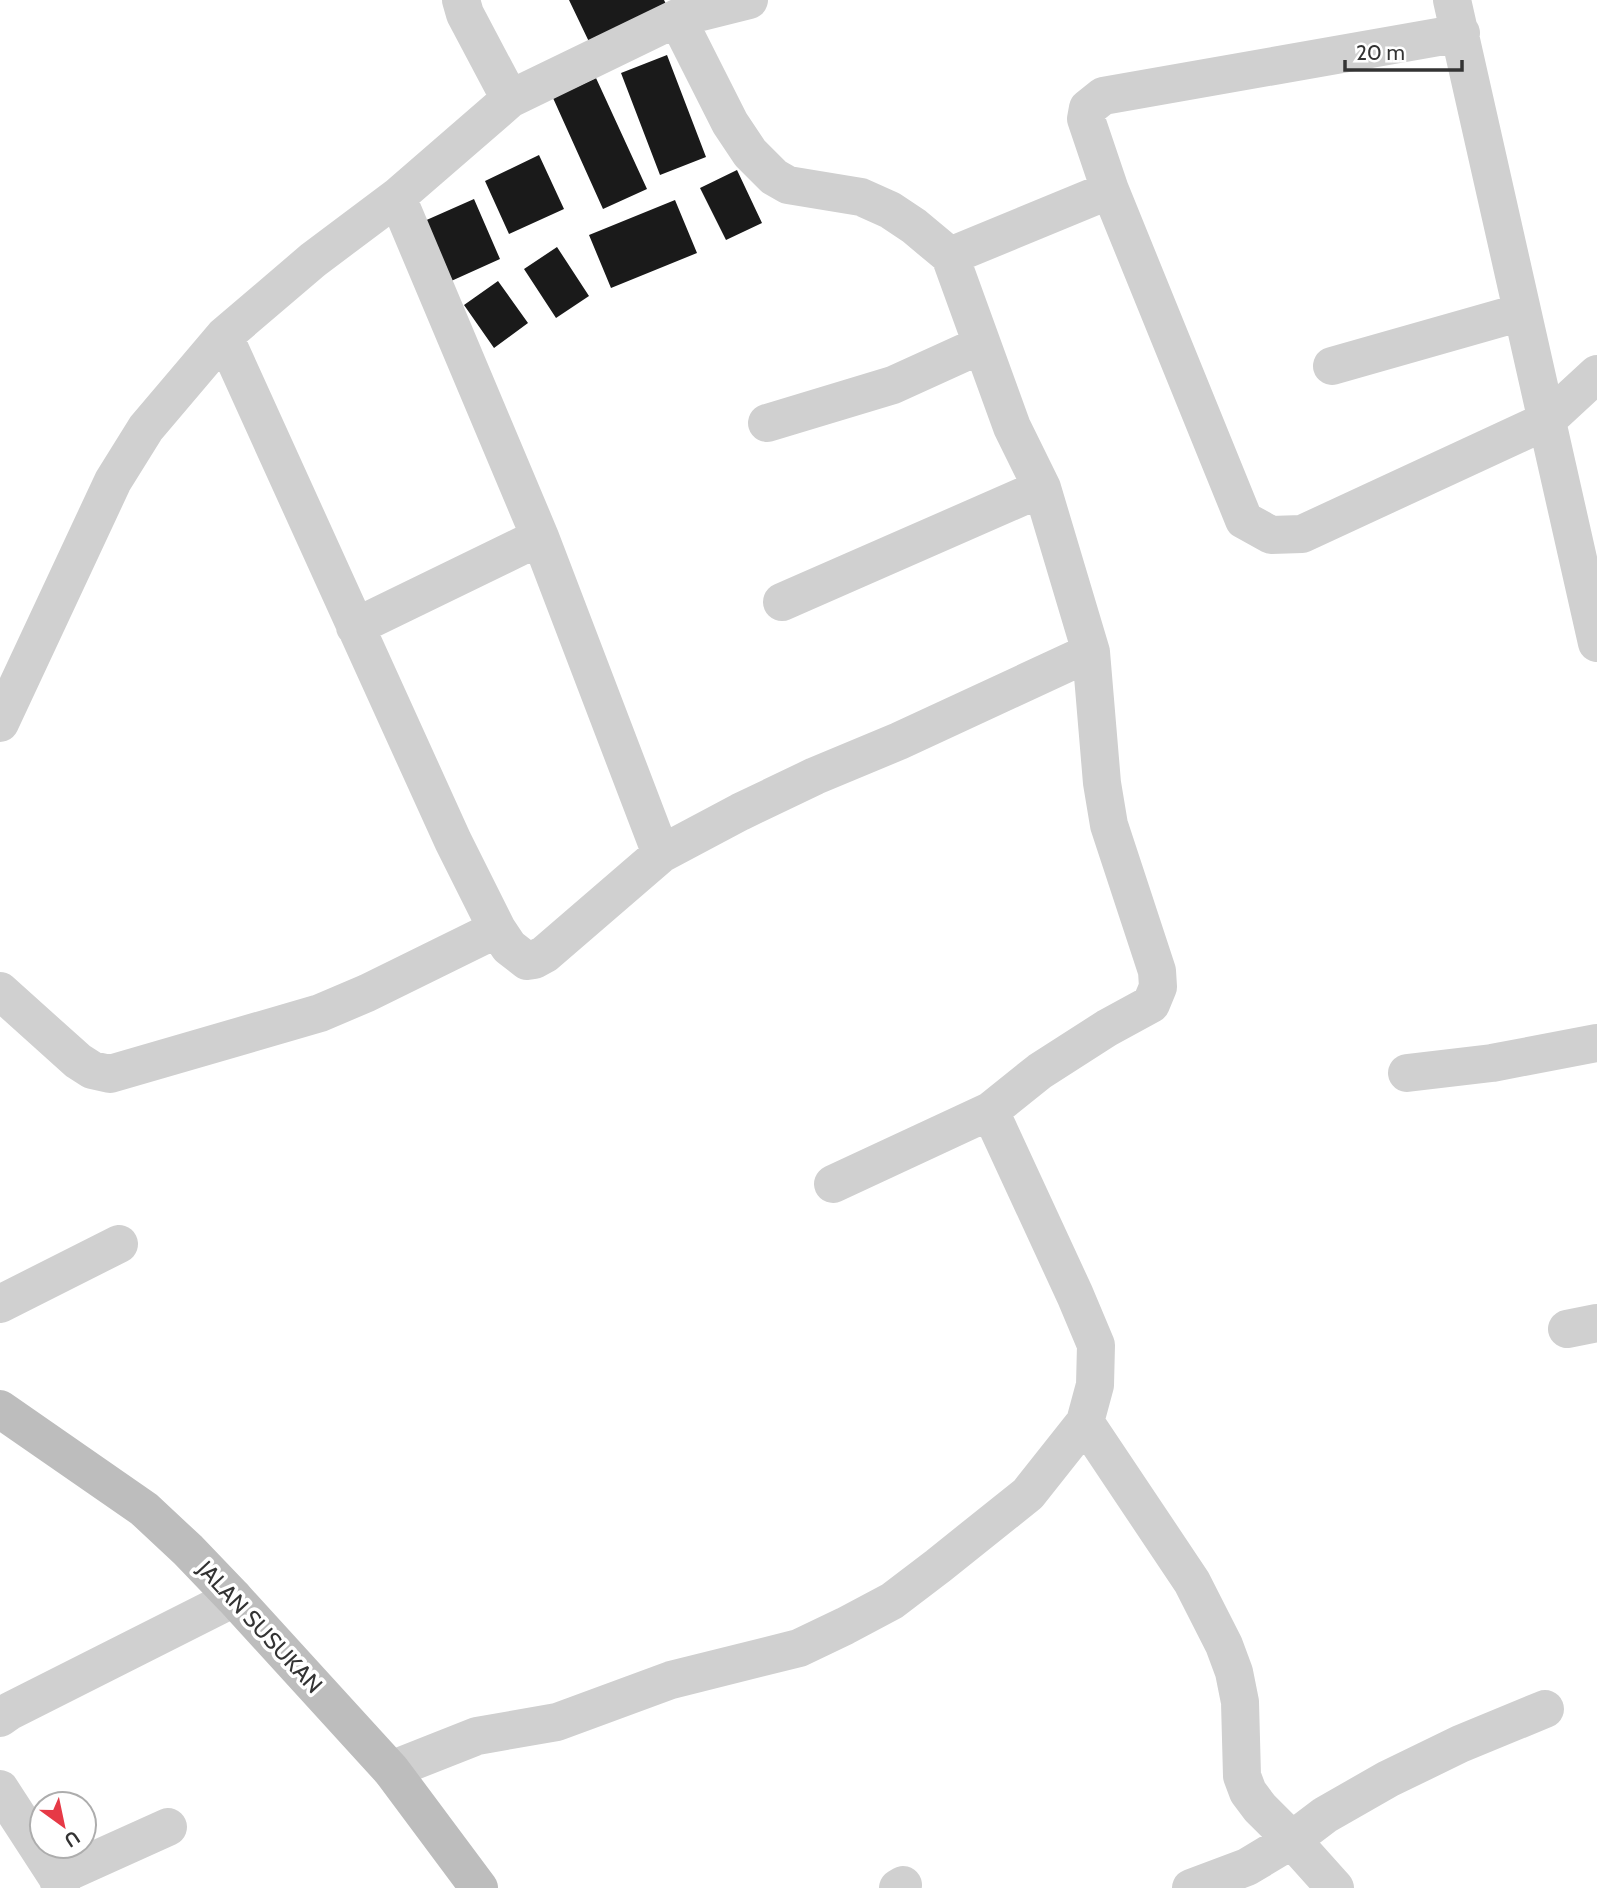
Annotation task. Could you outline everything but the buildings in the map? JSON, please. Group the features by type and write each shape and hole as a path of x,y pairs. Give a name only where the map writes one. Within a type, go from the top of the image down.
{"street":[{"path":"461,0 465,14 510,99"},
{"path":"0,723 113,481 146,428 223,335 313,260 397,197 510,99 677,18 749,0"},
{"path":"1597,374 1546,421 1301,534 1271,535 1244,520 1110,190 1086,119 1088,108 1103,96 1457,17 1546,421 1597,643"},
{"path":"677,18 730,123 750,153 774,177 788,185 861,197 890,210 950,256 1012,427 1042,488 1091,652 1102,783 1110,825 1157,971 1158,988 1151,1004 1107,1028 1040,1071 990,1111 833,1184"},
{"path":"950,256 1110,190"},
{"path":"397,197 540,537 661,854"},
{"path":"1332,366 1522,312"},
{"path":"223,335 453,841 497,929 509,947 527,961 545,954 661,854 815,776 899,741 1091,652"},
{"path":"767,423 893,385 981,345"},
{"path":"782,602 1042,488"},
{"path":"355,627 540,537"},
{"path":"0,990 78,1061 92,1070 110,1074 320,1013 378,988 497,929"},
{"path":"1407,1073 1492,1063 1597,1044"},
{"path":"391,1770 477,1736 557,1722 671,1680 799,1648 892,1601 1028,1494 1085,1422 1095,1385 1096,1345 990,1111"},
{"path":"0,1304 119,1244"},
{"name":"JALAN SUSUKAN","path":"0,1409 144,1509 188,1550 391,1770 479,1888"},
{"path":"1085,1422 1192,1582 1224,1645 1234,1672 1240,1702 1242,1776 1248,1792 1335,1888"},
{"path":"0,1718 234,1598"},
{"path":"1191,1888 1247,1867 1292,1840 1325,1815 1388,1779 1460,1744 1545,1709"},
{"path":"0,1789 59,1883 168,1827"}]}
